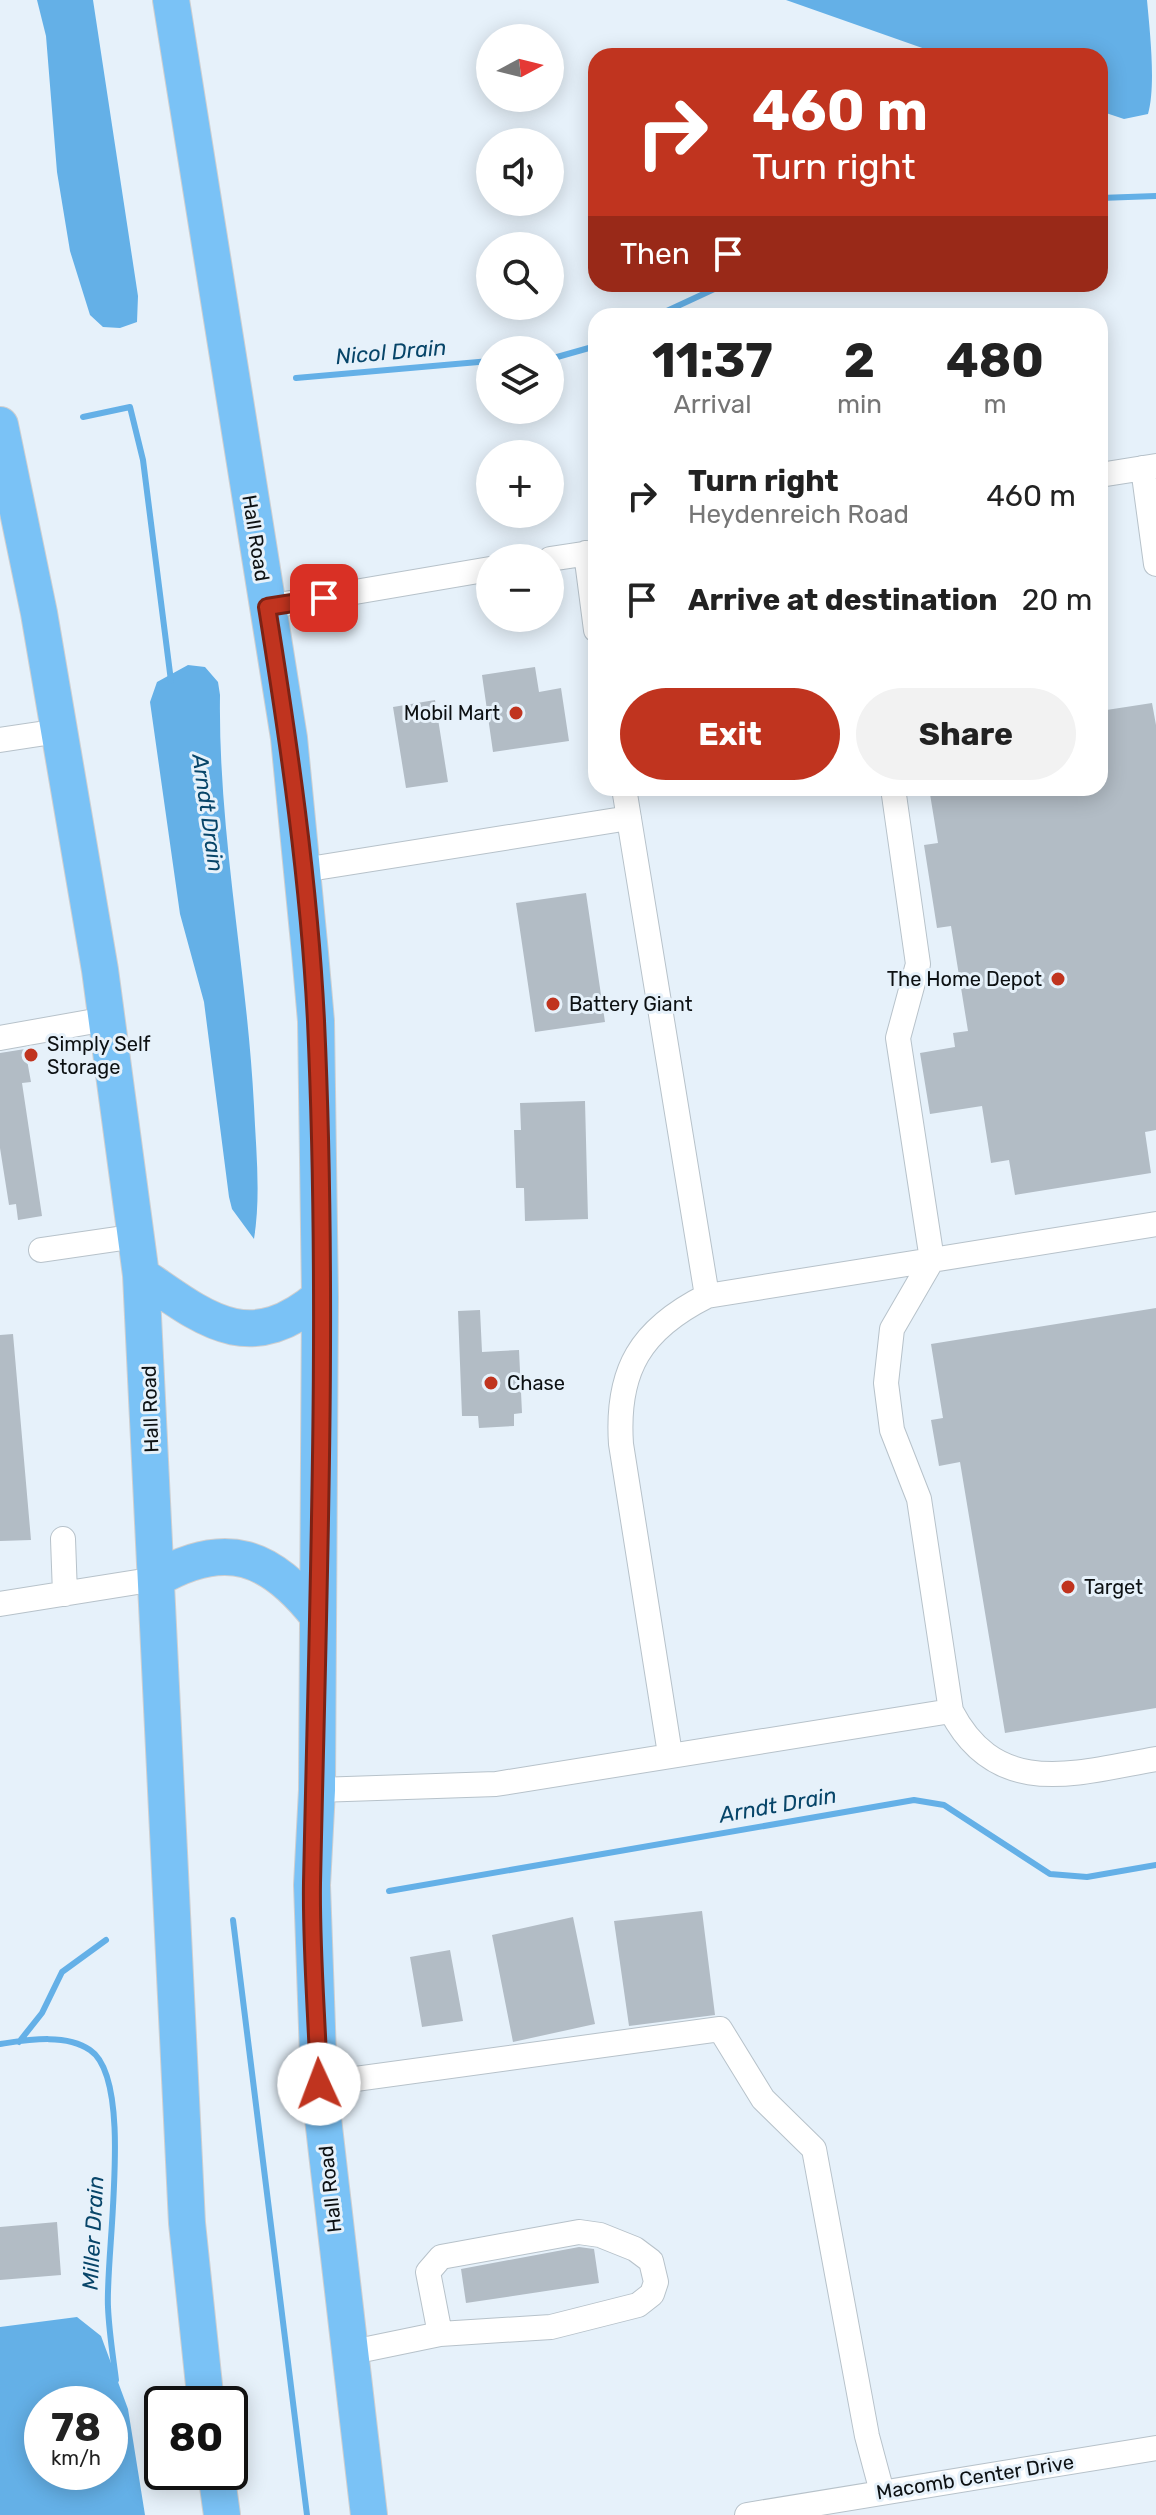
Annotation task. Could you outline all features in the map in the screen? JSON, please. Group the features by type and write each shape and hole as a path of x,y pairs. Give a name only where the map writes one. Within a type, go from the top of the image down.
{"highway":[{"name":"Hall Road","path":"171,0 289,738 316,1021 320,1297 317,1790 312,1885 319,2084 369,2515"},
{"name":"Hall Road","path":"0,425 39,613 59,731 106,1019 137,1236 186,2208 204,2386"},
{"path":"141,1275 199,1315 218,1325 241,1329 275,1326 297,1316 320,1297"},
{"path":"156,1579 182,1564 238,1558 275,1571 293,1584 318,1616"},
{"path":"219,2490 222,2515"}],"street":[{"path":"1108,474 1149,467 1156,564"},
{"path":"564,557 588,553"},
{"path":"267,607 476,571"},
{"path":"0,740 59,731"},
{"path":"625,796 707,1296"},
{"path":"894,796 918,964 898,1038 932,1260 892,1329 886,1383 900,1456 914,1479 919,1499 951,1711 964,1736 988,1757 1028,1774 1066,1774 1156,1759"},
{"path":"303,870 629,818"},
{"path":"0,1038 106,1019"},
{"path":"670,1754 621,1444 621,1407 628,1370 645,1341 671,1317 707,1296 1156,1224"},
{"path":"41,1250 137,1236"},
{"path":"63,1539 65,1594"},
{"path":"0,1604 156,1579"},
{"path":"317,1790 496,1784 951,1711"},
{"path":"319,2084 720,2029 763,2099 814,2149 867,2436 882,2492"},
{"path":"348,2353 440,2334 551,2327 638,2305 652,2294 656,2282 651,2261 635,2249 600,2235 579,2232 441,2257 428,2272 440,2334"},
{"name":"Macomb Center Drive","path":"747,2515 1156,2448"}],"water":[{"path":"37,0 93,0 138,296 137,322 120,328 103,327 90,315 70,251 57,172 46,36"},
{"path":"786,0 1147,0 1152,74 1148,114 1124,119 1108,114 1108,48 922,48"},
{"path":"188,665 205,667 218,682 220,695 223,798 254,1106 258,1189 254,1239 232,1209 229,1197 204,1002 180,914 150,702 157,682"},
{"path":"77,2317 101,2336 119,2386 24,2386 24,2490 128,2490 128,2409 145,2515 0,2515 0,2327"}],"building":[{"path":"535,667 539,692 561,688 569,741 493,752 482,675"},
{"path":"435,700 448,782 406,788 393,707"},
{"name":"The Home Depot","path":"1152,703 1156,725 1156,1130 1145,1132 1151,1173 1015,1195 1009,1160 991,1163 982,1106 930,1114 920,1053 955,1047 953,1033 968,1031 951,926 937,928 924,845 938,843 930,796 1108,796 1108,710"},
{"path":"586,893 605,1022 535,1032 516,903"},
{"path":"25,1049 31,1082 22,1083 42,1216 18,1220 16,1204 9,1205 0,1148 0,1053"},
{"path":"585,1101 588,1219 525,1221 524,1188 516,1188 514,1130 521,1130 520,1103"},
{"name":"Target","path":"1156,1308 1156,1708 1005,1733 960,1462 939,1466 931,1420 943,1418 931,1344"},
{"name":"Chase","path":"480,1310 482,1352 519,1350 522,1413 514,1414 514,1426 479,1428 478,1416 462,1416 458,1311"},
{"path":"13,1334 31,1540 0,1541 0,1335"},
{"path":"702,1911 715,2015 629,2026 614,1921"},
{"path":"573,1917 595,2024 513,2042 492,1935"},
{"path":"450,1950 463,2021 422,2027 410,1957"},
{"path":"57,2222 61,2275 0,2280 0,2227"},
{"path":"579,2247 594,2249 599,2283 466,2303 461,2269"}],"waterway":[{"name":"Nicol Drain","path":"1108,198 1156,196"},
{"name":"Nicol Drain","path":"673,308 708,292"},
{"name":"Nicol Drain","path":"564,355 588,348"},
{"name":"Nicol Drain","path":"296,378 476,362"},
{"name":"Arndt Drain","path":"83,417 130,407 143,460 171,681"},
{"name":"Arndt Drain","path":"389,1891 914,1800 944,1805 1050,1874 1087,1877 1156,1865"},
{"path":"233,1920 307,2515"},
{"name":"Arndt Drain","path":"19,2042 42,2013 62,1972 106,1940"},
{"name":"Miller Drain","path":"0,2044 46,2039 70,2041 90,2050 104,2068 115,2131 108,2307 116,2380"}],"place":[{"name":"Mobil Mart","path":"516,713"},
{"name":"The Home Depot","path":"1058,979"},
{"name":"Battery Giant","path":"553,1004"},
{"name":"Simply Self Storage","path":"31,1055"},
{"name":"Chase","path":"491,1383"},
{"name":"Target","path":"1068,1587"}],"route":[{"path":"319,2084 312,1885 317,1790 320,1360 316,1021 289,738 267,607 324,598"}]}
